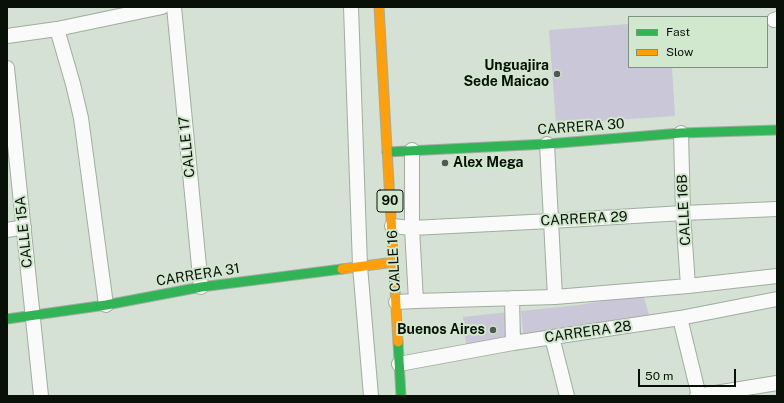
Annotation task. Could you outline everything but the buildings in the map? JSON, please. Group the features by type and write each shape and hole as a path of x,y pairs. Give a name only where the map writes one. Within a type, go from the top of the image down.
{"main road":[{"name":"CALLE 16","path":"380,7 401,396"},
{"name":"CARRERA 30","path":"388,152 547,144 681,133 777,130"},
{"name":"CARRERA 31","path":"7,319 106,305 201,287 394,262"}],"street":[{"path":"7,36 57,29 162,7"},
{"name":"CALLE 17","path":"174,7 201,287"},
{"path":"351,7 360,266 371,396"},
{"path":"57,29 81,118 106,305"},
{"name":"CALLE 15A","path":"7,68 41,396"},
{"name":"CALLE 16B","path":"681,133 683,213 688,286"},
{"path":"547,144 555,297"},
{"name":"CALLE 16","path":"412,150 412,228 416,300"},
{"name":"CARRERA 29","path":"392,226 412,228 777,209"},
{"path":"7,230 24,227"},
{"path":"396,302 416,300 555,297 688,286 777,276"},
{"path":"512,298 513,343"},
{"name":"CARRERA 28","path":"399,364 513,343 680,318 777,300"},
{"path":"680,318 698,396 777,383"},
{"path":"552,337 567,396"}],"shaded area":[{"path":"628,24 628,68 672,68 675,116 556,124 549,30"},
{"path":"643,294 649,315 583,333 524,343 521,311 579,305"},
{"name":"Buenos Aires","path":"518,311 523,344 467,353 463,317"}],"traffic: fast":[{"path":"387,152 547,144 681,133 777,130"},
{"path":"7,319 106,305 201,287 342,269"},
{"path":"398,342 401,396"}],"traffic: slow":[{"path":"379,7 398,342"},
{"path":"342,269 394,262"}],"place":[{"name":"Unguajira Sede Maicao","path":"557,74"},
{"name":"Alex Mega","path":"445,163"},
{"name":"Buenos Aires","path":"493,330"}]}
